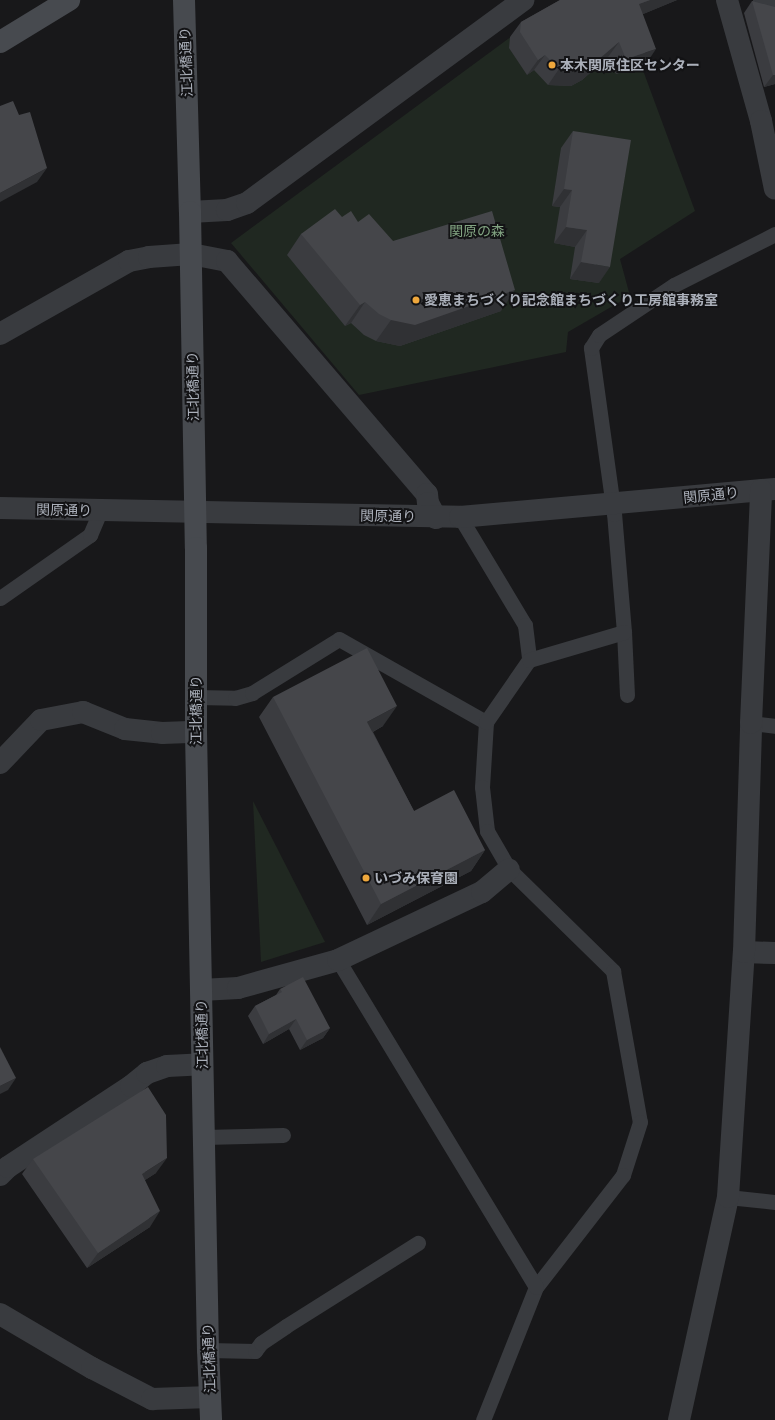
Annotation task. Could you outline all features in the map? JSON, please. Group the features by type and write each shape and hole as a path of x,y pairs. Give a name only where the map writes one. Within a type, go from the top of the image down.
{"main road":[{"path":"0,42 69,0"},
{"name":"江北橋通り","path":"184,0 191,254 195,512 196,732 202,1064 208,1350 211,1420"}],"street":[{"path":"190,212 227,210 247,203 523,0"},
{"path":"728,0 761,121 775,189"},
{"path":"764,0 775,4"},
{"path":"0,334 129,261 149,257 191,254 227,261 427,494 428,504 436,518"},
{"path":"679,1420 728,1197 744,952 751,723 768,490"},
{"name":"関原通り","path":"0,508 436,518 613,505 768,490"},
{"path":"0,763 41,720 83,712 125,729 162,733 196,732"},
{"path":"201,990 238,988 338,960 482,892 509,869"},
{"path":"744,952 775,953"},
{"path":"0,1175 8,1167 130,1086 147,1073 167,1066 202,1064"},
{"path":"0,1314 92,1368 152,1399 210,1397"}],"lane":[{"path":"627,696 624,632 613,505 591,348 599,335 674,285 775,234"},
{"path":"0,598 90,535 100,511"},
{"path":"460,517 525,625 529,660"},
{"path":"483,1420 536,1286 623,1175 640,1122 613,971 509,869 486,831 482,787 486,722 529,660 624,632"},
{"path":"196,697 235,698 252,693 339,639 486,722"},
{"path":"751,723 775,726"},
{"path":"338,960 536,1286"},
{"path":"204,1137 283,1135"},
{"path":"728,1197 775,1202"},
{"path":"208,1350 255,1351 261,1344 286,1326 418,1243"}],"green space":[{"name":"関原の森","path":"561,0 617,0 695,211 620,259 630,296 568,332 566,352 359,395 231,243"},
{"path":"253,801 325,942 261,962"}],"building":[{"path":"560,0 650,0 639,4 656,49 626,59 619,42 592,65 581,71 559,69 545,55 538,60 520,32 521,22"},
{"path":"752,1 775,7 775,75 773,75"},
{"path":"13,101 19,115 30,112 47,168 0,193 0,106"},
{"path":"573,131 631,140 610,267 581,262 587,230 566,227 572,190 564,189"},
{"path":"335,209 342,217 351,211 358,222 369,214 393,241 492,211 515,290 415,325 391,320 379,314 365,302 360,305 301,234"},
{"path":"367,648 397,706 367,722 414,811 454,790 485,850 381,904 273,697"},
{"path":"303,977 330,1028 307,1040 296,1019 269,1034 255,1006 282,992 280,989"},
{"path":"0,1047 16,1078 0,1086"},
{"path":"148,1087 166,1115 167,1158 142,1174 160,1211 98,1253 33,1159"}],"place":[{"name":"本木関原住区センター","path":"552,65"},
{"name":"愛恵まちづくり記念館まちづくり工房館事務室","path":"416,300"},
{"name":"いづみ保育園","path":"366,878"}]}
